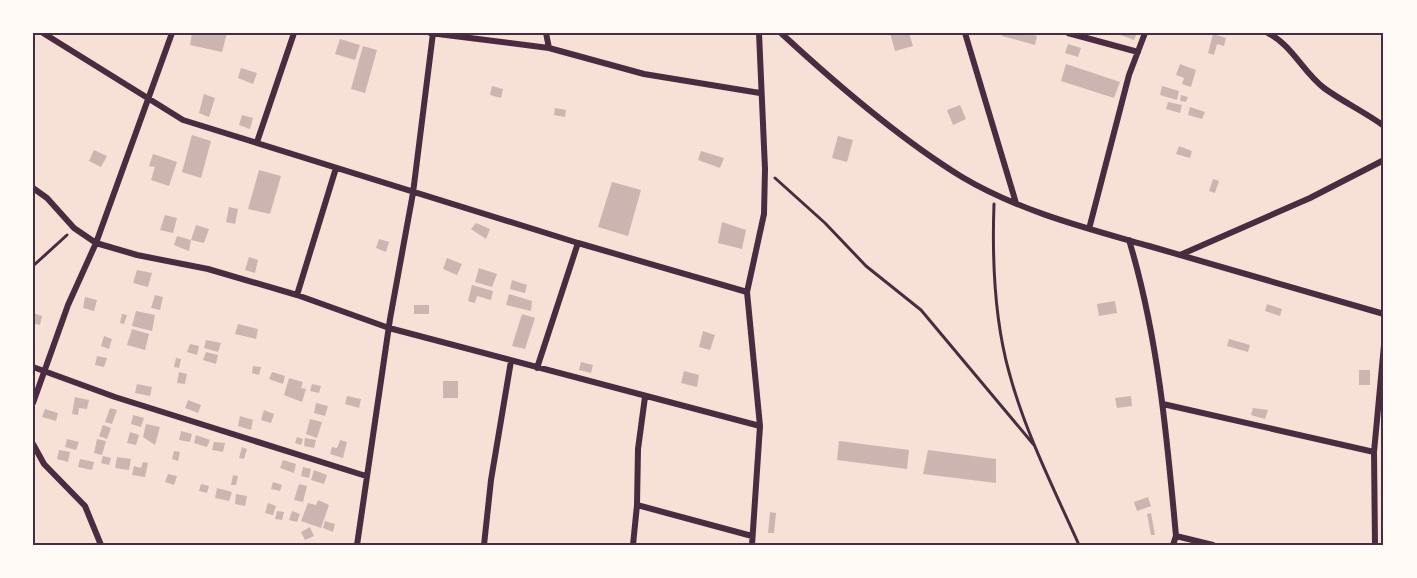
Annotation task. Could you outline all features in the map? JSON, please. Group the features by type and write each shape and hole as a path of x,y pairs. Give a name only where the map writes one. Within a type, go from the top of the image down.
{"street":[{"path":"43,33 183,120 413,193 747,292"},
{"path":"33,403 64,314 96,243 172,33"},
{"path":"257,142 294,33"},
{"path":"357,545 389,328 413,193 431,33 549,48 644,74 760,93"},
{"path":"546,33 549,48"},
{"path":"752,545 760,426 747,292 764,214 765,169 759,33"},
{"path":"781,33 816,65 921,148 963,177 1016,203 1089,229 1384,314"},
{"path":"965,33 1016,203"},
{"path":"1068,33 1138,52"},
{"path":"1089,229 1129,75 1145,33"},
{"path":"1268,33 1279,39 1309,75 1325,89 1384,126"},
{"path":"1180,255 1310,198 1384,160"},
{"path":"297,295 336,168"},
{"path":"33,188 47,198 74,228 96,243 137,255 208,268 297,295 389,328 760,426"},
{"path":"1129,240 1144,291 1163,404 1176,536 1173,545"},
{"path":"537,368 578,243"},
{"path":"1375,545 1374,452 1384,345"},
{"path":"484,545 491,480 511,361"},
{"path":"33,367 45,373 366,476"},
{"path":"633,545 637,505 638,449 645,397"},
{"path":"1163,404 1374,452"},
{"path":"33,444 44,464 85,506 100,545"},
{"path":"637,505 752,536"},
{"path":"1176,536 1212,545"}],"path":[{"path":"765,169 825,223 866,266 921,310 1034,445"},
{"path":"995,193 995,283 1008,371 1034,445 1079,545"},
{"path":"33,266 74,228"}],"building":[{"path":"192,33 227,33 222,52 190,45"},
{"path":"890,33 909,33 913,46 895,51"},
{"path":"1004,33 1026,33 1037,36 1035,45 1002,36"},
{"path":"1115,33 1137,33 1134,40"},
{"path":"1213,34 1226,38 1224,46 1217,44 1214,55 1208,53"},
{"path":"340,39 360,45 355,60 335,54"},
{"path":"1068,44 1081,48 1078,57 1065,53"},
{"path":"363,46 377,50 365,93 351,89"},
{"path":"1066,64 1120,82 1114,98 1061,81"},
{"path":"1180,64 1196,70 1191,87 1182,84 1184,78 1176,75"},
{"path":"241,68 257,73 253,84 238,78"},
{"path":"492,86 503,89 501,98 490,95"},
{"path":"1162,86 1179,91 1177,100 1160,95"},
{"path":"204,94 215,98 209,117 199,113"},
{"path":"1181,95 1188,97 1186,102 1180,101"},
{"path":"1168,102 1182,105 1180,113 1166,109"},
{"path":"960,105 966,119 953,125 947,110"},
{"path":"1190,107 1205,112 1202,119 1188,115"},
{"path":"555,108 566,110 565,117 554,115"},
{"path":"242,115 253,118 250,129 239,125"},
{"path":"192,135 211,141 201,178 182,172"},
{"path":"838,136 853,140 847,162 832,158"},
{"path":"1179,146 1192,151 1190,158 1176,154"},
{"path":"94,150 107,156 101,167 89,161"},
{"path":"701,151 724,158 720,168 698,160"},
{"path":"153,154 177,162 169,186 151,180 155,167 149,166"},
{"path":"259,170 281,176 270,214 248,209"},
{"path":"1213,179 1219,181 1215,193 1209,191"},
{"path":"612,182 641,190 628,236 598,227"},
{"path":"229,207 238,209 235,224 226,222"},
{"path":"165,215 177,218 173,233 160,230"},
{"path":"722,222 746,230 742,249 718,243"},
{"path":"476,223 490,229 486,239 471,229"},
{"path":"196,225 209,229 204,243 191,240"},
{"path":"177,236 191,240 189,251 174,245"},
{"path":"379,239 389,242 386,252 376,248"},
{"path":"249,257 258,260 255,273 245,270"},
{"path":"447,258 462,264 457,275 443,269"},
{"path":"479,268 497,274 492,287 475,282"},
{"path":"137,270 152,273 148,287 133,283"},
{"path":"512,280 527,285 525,293 510,289"},
{"path":"472,285 493,291 491,300 477,296 475,303 468,301"},
{"path":"509,294 532,301 531,311 506,305"},
{"path":"155,295 163,297 160,310 151,308"},
{"path":"85,297 97,300 94,311 83,308"},
{"path":"1115,301 1117,313 1099,316 1097,304"},
{"path":"1267,304 1282,309 1280,316 1265,311"},
{"path":"414,305 429,305 429,314 414,314"},
{"path":"136,311 155,315 152,331 132,326"},
{"path":"33,313 42,316 40,325 33,323"},
{"path":"122,314 127,315 124,324 120,323"},
{"path":"522,314 535,318 525,349 512,346"},
{"path":"238,324 258,329 256,339 235,334"},
{"path":"132,329 149,334 145,350 127,345"},
{"path":"703,331 715,335 710,350 699,347"},
{"path":"104,336 112,339 109,349 101,346"},
{"path":"1229,339 1250,345 1248,352 1227,346"},
{"path":"206,340 221,343 218,352 204,348"},
{"path":"190,344 199,346 197,355 187,352"},
{"path":"206,352 218,355 216,364 203,360"},
{"path":"97,356 107,358 104,367 95,365"},
{"path":"176,358 181,359 179,368 174,367"},
{"path":"581,362 593,365 591,373 579,370"},
{"path":"253,366 261,367 259,375 252,373"},
{"path":"1359,370 1370,370 1370,385 1359,385"},
{"path":"684,371 699,375 697,387 681,383"},
{"path":"179,372 187,374 185,384 177,383"},
{"path":"272,372 285,376 283,384 269,379"},
{"path":"289,378 303,382 301,388 306,389 302,402 284,395"},
{"path":"443,381 458,381 458,398 443,398"},
{"path":"137,384 152,387 150,396 135,393"},
{"path":"312,384 321,386 319,393 310,391"},
{"path":"347,396 361,399 359,408 345,404"},
{"path":"1131,396 1132,406 1117,408 1115,398"},
{"path":"75,397 89,400 87,409 79,408 78,415 72,414"},
{"path":"188,400 201,405 198,413 185,408"},
{"path":"316,403 328,406 325,416 314,413"},
{"path":"110,408 117,410 112,424 105,422"},
{"path":"1253,408 1268,410 1265,419 1251,415"},
{"path":"45,409 58,413 56,421 42,417"},
{"path":"264,410 274,414 271,423 261,420"},
{"path":"133,415 144,418 141,427 131,424"},
{"path":"240,416 253,420 251,430 238,426"},
{"path":"310,419 322,422 317,438 306,434"},
{"path":"146,424 160,427 155,445 143,437"},
{"path":"103,425 111,428 107,439 99,436"},
{"path":"181,431 192,434 190,442 179,440"},
{"path":"130,432 139,435 136,445 127,443"},
{"path":"196,435 210,440 207,447 194,443"},
{"path":"297,437 303,439 301,445 295,443"},
{"path":"305,438 316,440 314,448 304,446"},
{"path":"67,439 79,442 76,450 65,447"},
{"path":"97,439 106,441 102,455 94,453"},
{"path":"340,440 347,442 343,458 330,454 332,447 337,448"},
{"path":"839,441 909,450 907,469 837,460"},
{"path":"214,442 225,443 223,452 212,450"},
{"path":"242,447 247,449 244,459 239,458"},
{"path":"59,450 70,452 68,462 57,459"},
{"path":"928,450 996,459 996,483 923,474"},
{"path":"174,451 180,452 178,461 172,459"},
{"path":"103,456 111,458 109,465 101,463"},
{"path":"117,457 131,459 129,470 115,468"},
{"path":"80,459 94,462 92,470 78,467"},
{"path":"283,460 296,464 294,473 280,468"},
{"path":"143,462 148,463 145,477 132,475 134,466 141,468"},
{"path":"303,467 311,469 309,478 301,476"},
{"path":"314,470 327,475 324,484 311,480"},
{"path":"168,474 177,476 174,485 165,482"},
{"path":"233,475 238,476 236,485 231,485"},
{"path":"273,482 282,485 280,491 271,489"},
{"path":"201,484 209,486 207,493 199,491"},
{"path":"299,484 307,486 303,502 294,500"},
{"path":"217,488 232,492 229,501 215,498"},
{"path":"236,494 247,496 245,506 235,504"},
{"path":"1148,497 1151,506 1137,511 1134,502"},
{"path":"318,500 329,505 321,528 301,521 308,503 316,505"},
{"path":"268,503 276,506 273,515 265,513"},
{"path":"277,511 284,512 282,520 275,519"},
{"path":"292,511 300,514 297,522 289,520"},
{"path":"770,512 776,513 774,533 768,533"},
{"path":"1151,513 1155,535 1151,535 1147,514"},
{"path":"325,521 335,524 333,532 323,528"},
{"path":"310,527 314,536 305,540 301,532"}]}
